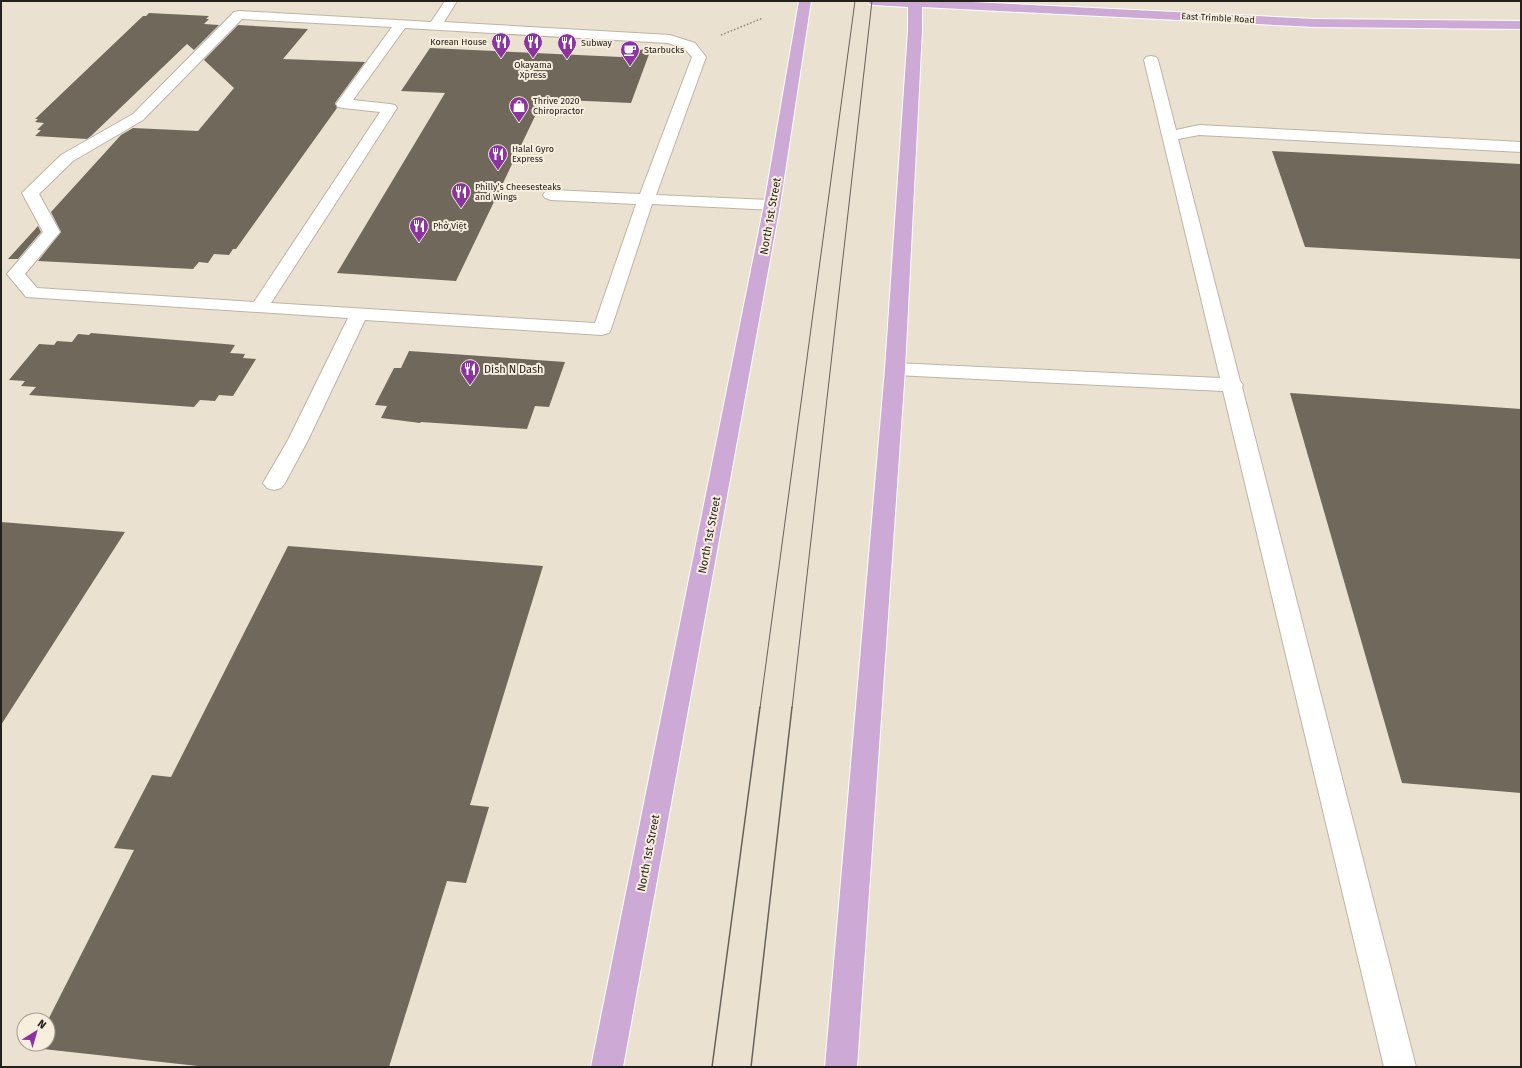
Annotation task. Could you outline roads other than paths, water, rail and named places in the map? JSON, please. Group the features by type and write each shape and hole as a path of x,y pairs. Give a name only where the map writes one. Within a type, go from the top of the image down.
{"main road":[{"name":"North 1st Street","path":"607,1067 772,205 805,1"},
{"name":"East Trimble Road","path":"874,1 1315,23 1521,24"},
{"path":"841,1067 895,369 916,30 915,2"}],"lane":[{"path":"239,15 670,39 690,46 699,57 646,199 602,329 32,293 16,274 52,232 30,194 67,158 138,117 252,1"},
{"path":"435,26 451,1"},
{"path":"259,308 390,108 343,104 401,24"},
{"path":"1151,60 1233,385 1400,1067"},
{"path":"1170,136 1199,130 1521,147"},
{"path":"551,195 772,205"},
{"path":"274,483 298,440 360,314"},
{"path":"895,369 1233,385"}],"tram line":[{"path":"760,708 855,1"},
{"path":"792,708 872,1"},
{"path":"712,1067 760,707"},
{"path":"751,1067 792,707"}],"place":[{"name":"Korean House","path":"501,59"},
{"name":"Okayama Xpress","path":"533,59"},
{"name":"Subway","path":"567,60"},
{"name":"Starbucks","path":"630,67"},
{"name":"Thrive 2020 Chiropractor","path":"519,123"},
{"name":"Halal Gyro Express","path":"498,171"},
{"name":"Philly’s Cheesesteaks and Wings","path":"461,209"},
{"name":"Phở Việt","path":"419,243"},
{"name":"Dish N Dash","path":"470,386"}]}
